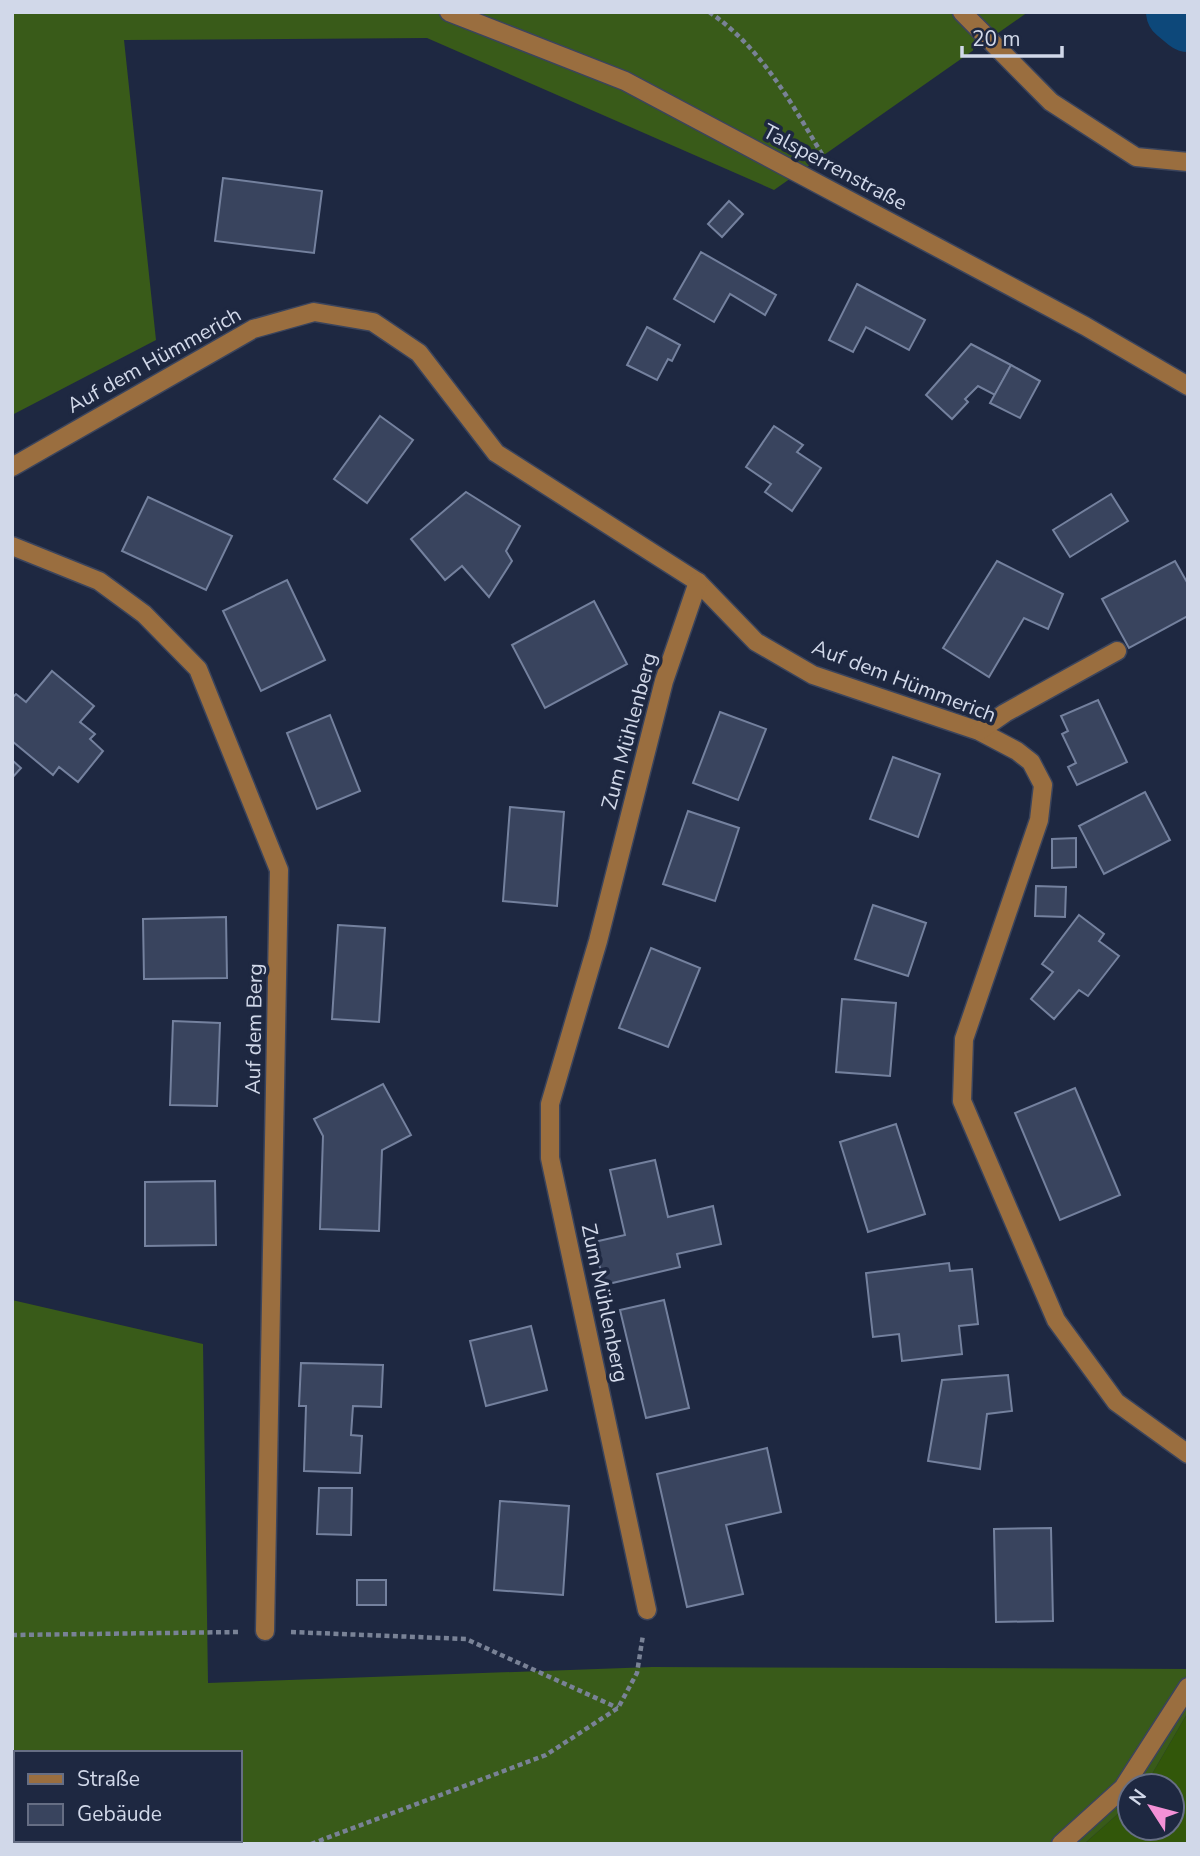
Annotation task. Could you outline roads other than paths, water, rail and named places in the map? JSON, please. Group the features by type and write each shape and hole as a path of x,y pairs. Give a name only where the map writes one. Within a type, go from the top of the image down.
{"street":[{"name":"Talsperrenstraße","path":"449,12 625,81 1085,326 1188,386"},
{"path":"962,12 1051,102 1136,157 1188,162"},
{"name":"Auf dem Hümmerich","path":"12,467 253,329 314,312 373,322 419,353 496,453 698,582 756,642 813,676 979,731 1017,751 1031,762 1043,785 1039,820 964,1039 962,1101 1056,1320 1116,1402 1188,1454"},
{"name":"Auf dem Berg","path":"12,546 99,581 144,614 198,669 279,870 265,1631"},
{"name":"Zum Mühlenberg","path":"647,1610 551,1158 550,1104 598,941 664,681 698,582"},
{"path":"979,731 1017,706 1117,651"},
{"path":"1061,1844 1123,1788 1188,1687"}],"waterway":[{"path":"1176,12 1188,22"}]}
